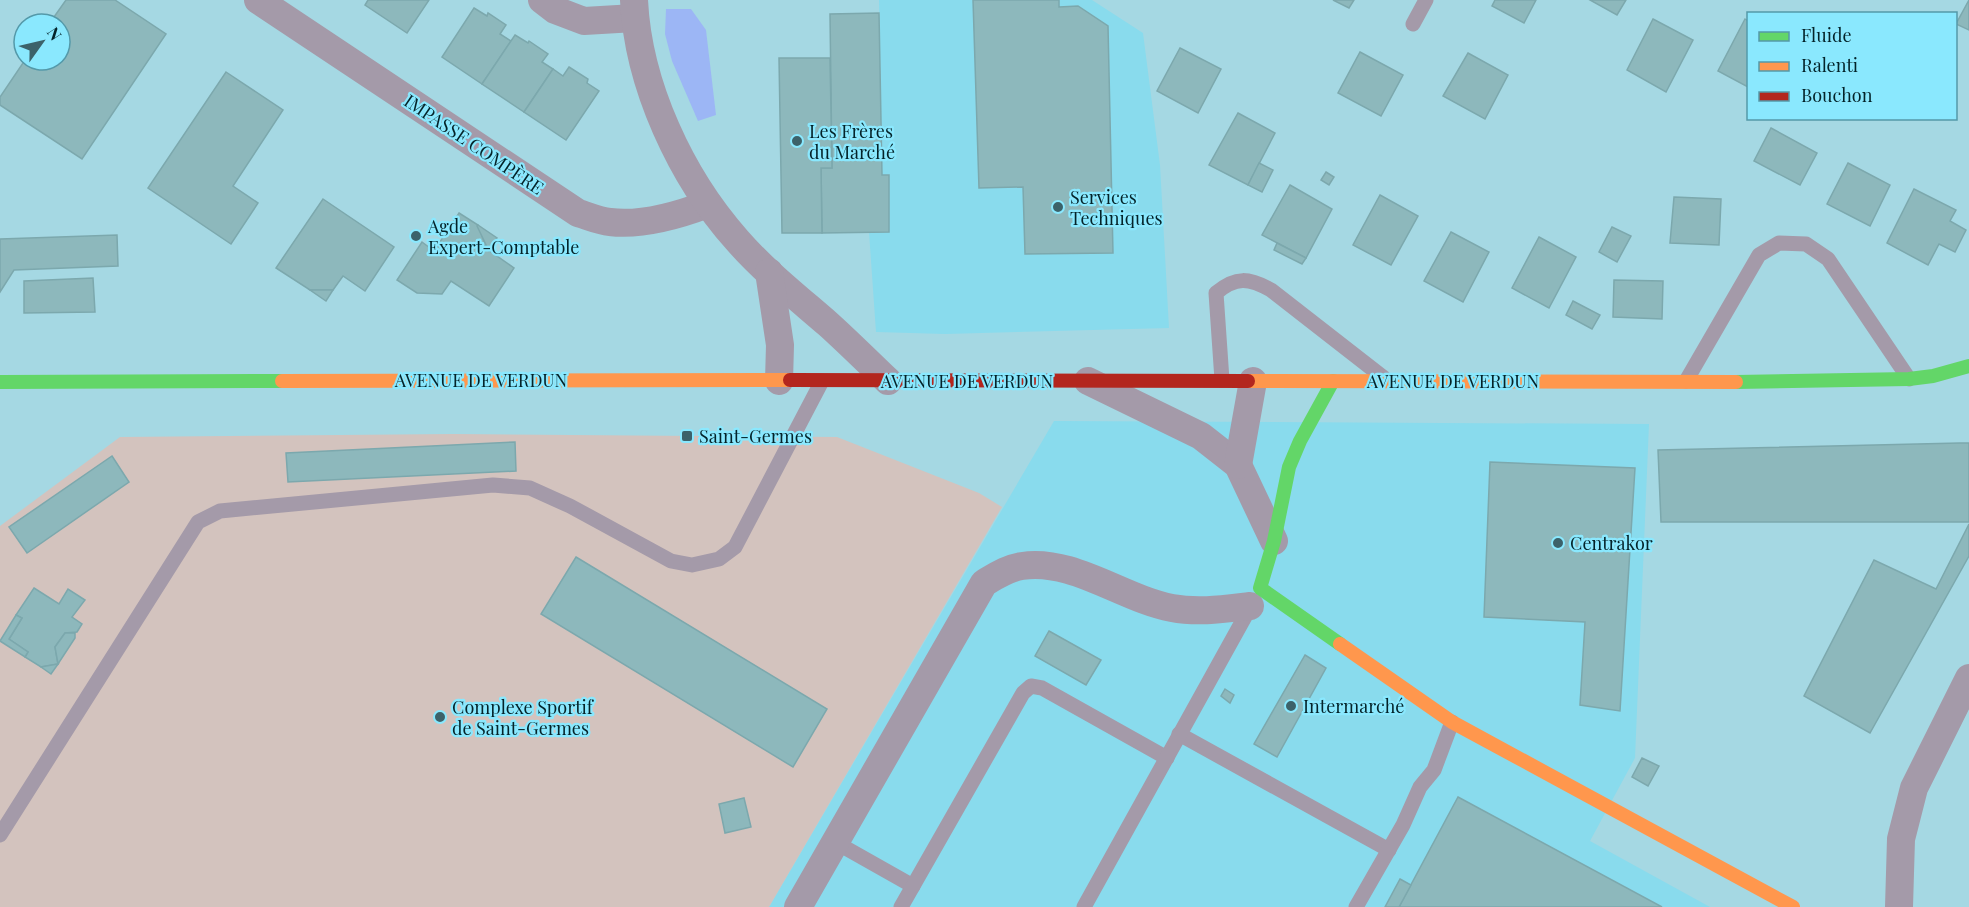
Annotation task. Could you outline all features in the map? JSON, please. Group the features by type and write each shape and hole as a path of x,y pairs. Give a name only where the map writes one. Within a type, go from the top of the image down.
{"main road":[{"name":"AVENUE DE VERDUN","path":"0,382 1086,380 1786,382 1909,379 1934,376 1969,366"},
{"name":"AVENUE DE VERDUN","path":"1934,376 1969,379"},
{"path":"1333,381 1300,441 1289,467 1274,541 1255,597 1452,722 1793,907"}],"street":[{"name":"IMPASSE COMPÈRE","path":"258,0 578,213 610,222 643,221 708,204"},
{"path":"542,0 555,10 584,21 634,9 650,84 674,147 708,204 737,240 769,272 888,381"},
{"path":"769,272 780,345 779,381"},
{"path":"1086,380 1201,436 1238,465 1274,541"},
{"path":"1238,465 1253,381"},
{"path":"798,907 984,583 1004,571 1023,566 1062,567 1132,597 1171,608 1204,612 1255,597"},
{"path":"1899,907 1901,839 1914,788 1969,678"}],"lane":[{"path":"1413,24 1426,0"},
{"path":"1686,381 1759,255 1779,243 1806,244 1828,259 1909,379"},
{"path":"1222,380 1216,293 1227,284 1238,280 1255,281 1271,290 1387,381"},
{"path":"0,835 198,522 220,511 493,485 530,488 570,506 671,561 692,565 719,559 735,547 822,381"},
{"path":"1084,907 1255,597"},
{"path":"901,907 1023,693 1031,686 1042,688 1167,758"},
{"path":"1356,907 1389,850 1420,787 1434,770 1452,722"},
{"path":"1179,734 1389,850"},
{"path":"835,842 913,886"}],"shaded area":[{"path":"879,0 1092,0 1143,33 1160,165 1169,328 945,334 876,332 869,232 889,231 889,175 882,175"},
{"path":"666,9 691,9 706,30 716,115 698,121 672,61 665,34"},
{"path":"1054,421 1649,424 1635,758 1590,841 1710,907 769,907"},
{"name":"Complexe Sportif de Saint-Germes","path":"454,434 837,437 979,493 1002,507 769,907 0,907 0,526 120,437"}],"building":[{"path":"66,0 115,0 166,34 82,159 0,105 0,97 17,72 72,72 72,12 58,12"},
{"path":"368,0 429,0 407,33 365,5"},
{"path":"973,0 1059,0 1059,7 1078,6 1108,26 1113,253 1025,254 1023,187 979,188"},
{"path":"1333,0 1354,0 1349,8"},
{"path":"1495,0 1536,0 1524,23 1492,6"},
{"path":"1590,0 1626,0 1617,15"},
{"path":"1969,0 1969,30 1957,24"},
{"path":"474,8 487,16 488,13 506,25 500,34 511,41 482,84 442,57"},
{"path":"879,13 882,175 889,175 889,232 822,233 821,168 832,168 830,14"},
{"path":"1653,19 1693,40 1666,92 1627,70"},
{"path":"1745,19 1747,20 1747,86 1718,71"},
{"path":"515,35 548,54 542,62 553,69 524,112 482,84"},
{"path":"1180,48 1221,69 1198,113 1157,91"},
{"path":"1360,52 1403,75 1381,116 1338,93"},
{"path":"1468,53 1508,75 1485,119 1443,96"},
{"path":"779,58 830,58 832,168 821,168 822,233 782,233"},
{"path":"569,67 588,79 587,83 599,91 566,140 524,112 553,69 563,76"},
{"path":"226,72 283,110 233,186 258,203 231,244 148,188"},
{"path":"1238,113 1275,133 1248,185 1209,165"},
{"path":"1771,128 1817,153 1800,185 1754,161"},
{"path":"1259,163 1273,170 1262,192 1248,185"},
{"path":"1848,163 1890,185 1870,226 1827,204"},
{"path":"1326,172 1334,177 1329,185 1321,180"},
{"path":"1290,185 1332,209 1306,258 1262,235"},
{"path":"1914,189 1956,210 1950,221 1966,230 1955,252 1939,244 1928,265 1887,243"},
{"path":"1380,195 1418,216 1391,265 1353,245"},
{"path":"1674,197 1721,199 1719,245 1670,243"},
{"path":"323,199 394,247 365,291 343,276 333,290 310,290 276,268"},
{"path":"459,213 478,225 487,249 514,268 489,306 451,281 442,294 417,293 397,280 422,242 434,251"},
{"path":"477,226 497,238 489,251"},
{"path":"1612,227 1631,236 1617,262 1599,252"},
{"path":"1451,232 1489,252 1463,302 1424,281"},
{"path":"117,235 118,266 14,270 0,292 0,239"},
{"path":"1539,237 1576,257 1549,308 1512,288"},
{"path":"1277,243 1306,258 1302,264 1274,250"},
{"path":"93,278 95,312 24,313 24,281"},
{"path":"1614,280 1663,281 1662,319 1613,317"},
{"path":"310,290 333,290 326,301"},
{"path":"1573,301 1600,315 1592,329 1566,315"},
{"path":"515,442 516,471 288,482 286,453"},
{"path":"1969,443 1969,522 1661,522 1658,450"},
{"path":"112,456 129,482 27,553 9,527"},
{"name":"Centrakor","path":"1490,462 1635,468 1620,711 1580,705 1585,622 1484,617"},
{"path":"1969,524 1969,556 1870,733 1804,696 1874,560 1936,589"},
{"path":"576,557 827,709 793,767 541,614"},
{"path":"34,588 59,604 68,589 85,600 72,617 82,624 77,632 65,633 55,647 58,664 41,667 25,657 28,652 9,639 22,618 16,615"},
{"path":"16,615 22,618 9,639 28,652 25,657 0,641"},
{"path":"1049,631 1101,660 1086,685 1035,656"},
{"path":"65,633 75,633 75,638 58,664 55,647"},
{"name":"Intermarché","path":"1305,655 1326,668 1277,757 1254,744"},
{"path":"58,664 51,674 41,667 52,665"},
{"path":"1225,689 1234,695 1230,703 1221,696"},
{"path":"1642,758 1659,766 1648,786 1632,777"},
{"path":"1458,797 1662,907 1399,907"},
{"path":"744,798 751,827 725,833 719,804"},
{"path":"1400,879 1411,885 1399,907 1385,907"}],"traffic: fast":[{"path":"1736,382 1909,379 1933,376 1969,366"},
{"path":"0,382 282,381"},
{"path":"1333,381 1300,441 1289,467 1274,541 1260,588 1340,644"}],"traffic: slow":[{"path":"282,381 790,380"},
{"path":"1248,381 1736,382"},
{"path":"1340,644 1452,722 1793,907"}],"traffic: jam":[{"path":"790,380 1248,381"}],"place":[{"name":"Les Frères du Marché","path":"797,141"},
{"name":"Services Techniques","path":"1058,207"},
{"name":"Agde Expert-Comptable","path":"416,236"},
{"name":"Saint-Germes","path":"687,436"},
{"name":"Centrakor","path":"1558,543"},
{"name":"Intermarché","path":"1291,706"},
{"name":"Complexe Sportif de Saint-Germes","path":"440,717"}]}
